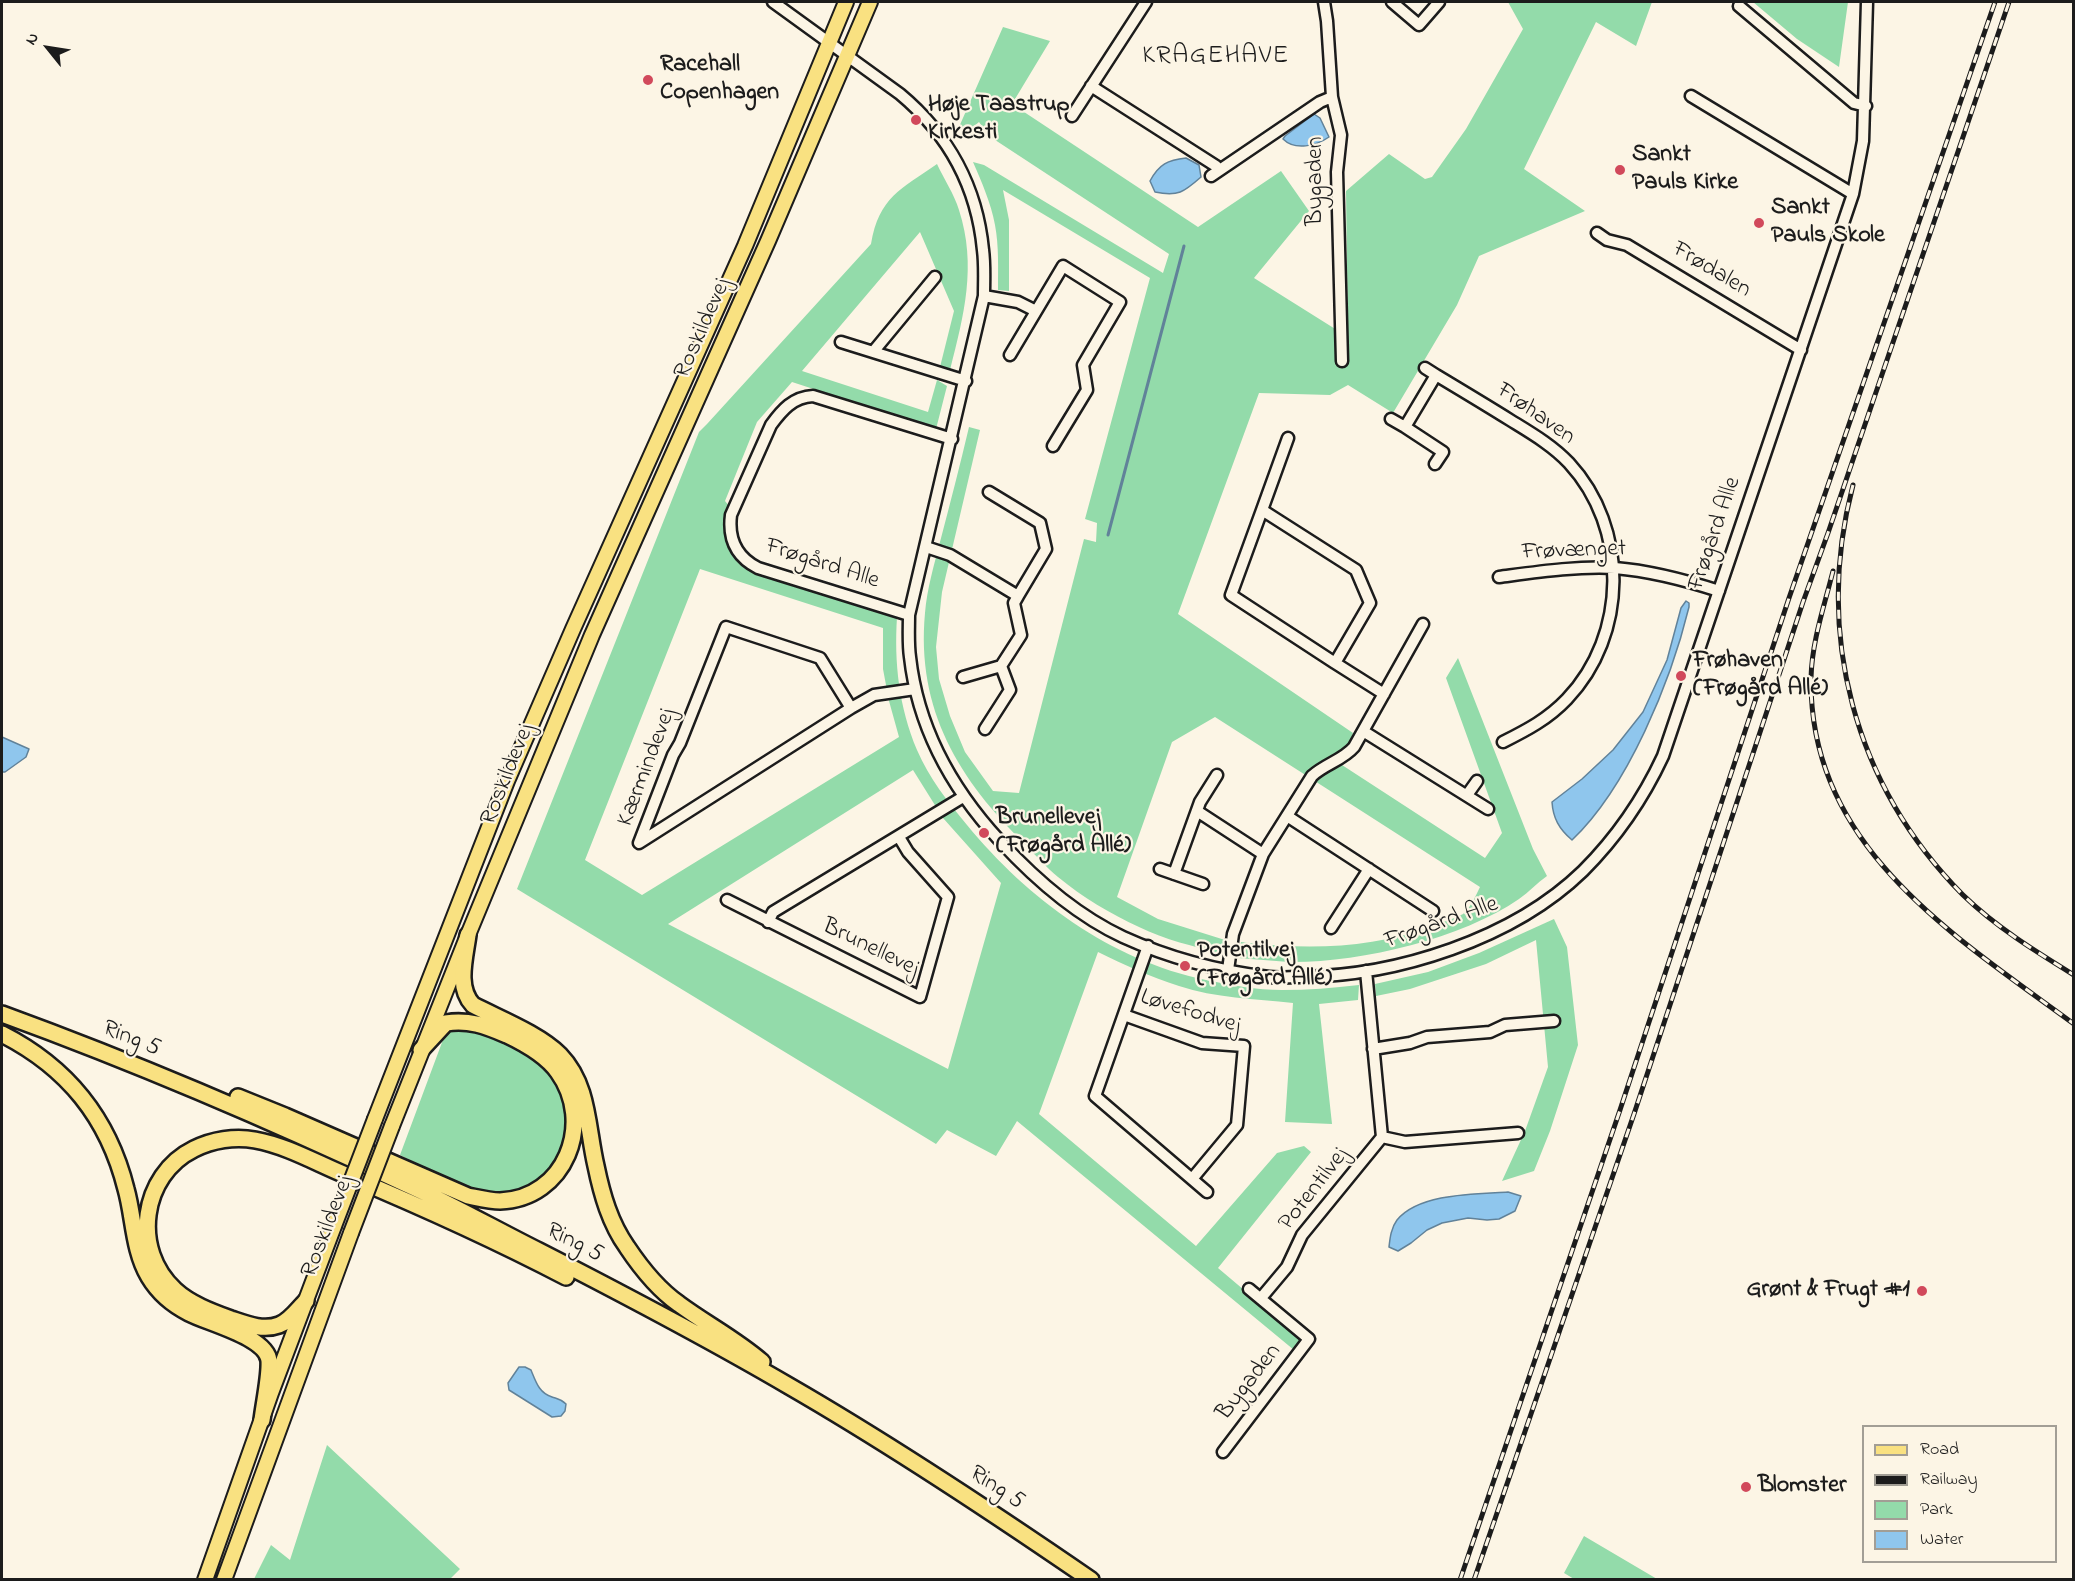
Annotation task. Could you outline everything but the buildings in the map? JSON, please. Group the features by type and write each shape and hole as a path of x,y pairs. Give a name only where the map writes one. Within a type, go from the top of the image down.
{"highway":[{"path":"468,935 463,981 464,995 473,1005 536,1038 559,1054 574,1072 585,1100 596,1166 609,1214 626,1246 649,1275 677,1303 754,1355 792,1387"},
{"name":"Ring 5","path":"2,1014 70,1039 236,1107 408,1184 640,1303 792,1387 1001,1518 1091,1580"},
{"path":"70,1039 113,1048 285,1116 468,1196 499,1201 524,1197 547,1183 568,1154 573,1140 575,1114 570,1092 549,1062 533,1049 511,1037 495,1029 468,1021 446,1023 421,1050"},
{"path":"2,1034 28,1047 64,1076 87,1103 111,1143 126,1188 136,1244 149,1277 167,1299 188,1313 252,1339 265,1350 269,1360 262,1420"},
{"path":"306,1301 283,1323 277,1326 255,1327 202,1307 175,1290 159,1271 147,1237 148,1208 156,1186 168,1168 184,1154 204,1144 226,1139 255,1140 290,1151 407,1201 521,1254 698,1344 754,1366"}],"main road":[{"name":"Roskildevej","path":"205,1580 334,1226 507,780 745,246 846,2"},
{"name":"Roskildevej","path":"224,1580 351,1233 468,935 592,635 768,241 870,2"}],"street":[{"name":"Frøgård Alle","path":"772,2 919,110 936,129 967,182 981,230 984,252 984,296 966,381 909,615 909,654 915,689 930,737 963,797 1018,860 1044,884 1094,921 1123,936 1194,963 1271,977 1316,977 1366,970 1419,959 1472,941 1520,918 1562,889 1601,852 1632,813 1663,756 1854,194 1862,153 1866,106 1864,54 1867,2"},
{"path":"1072,116 1146,2"},
{"name":"Bygaden","path":"1324,2 1332,97 1341,135 1337,172 1342,360"},
{"path":"1392,2 1419,25 1439,2"},
{"path":"1739,6 1854,103 1866,106"},
{"path":"1091,86 1216,166 1215,173 1320,102 1332,97"},
{"path":"1691,96 1854,194"},
{"name":"Frødalen","path":"1597,233 1607,240 1627,245 1801,350"},
{"path":"1010,356 1063,266 1120,302 1083,365 1087,390 1053,446"},
{"path":"873,352 935,277"},
{"path":"984,296 1018,302 1036,311"},
{"path":"841,342 966,381"},
{"name":"Frøhaven","path":"1425,368 1539,438 1568,462 1595,499 1607,528 1614,568 1613,603 1597,652 1568,698 1544,720 1503,742"},
{"path":"1405,427 1437,375"},
{"name":"Frøgård Alle","path":"909,615 752,566 739,554 732,540 729,528 731,515 771,425 780,413 794,401 804,397 813,396 952,439"},
{"path":"1391,419 1443,452 1435,464"},
{"path":"1288,438 1231,595 1384,694"},
{"path":"963,677 1001,666 1021,635 1014,603 1046,549 1040,523 988,492"},
{"path":"1262,510 1356,570 1370,603 1335,663"},
{"path":"926,547 950,555 1018,596"},
{"name":"Frøvænget","path":"1499,577 1578,569 1614,568 1686,580 1719,591"},
{"path":"1228,970 1233,934 1263,854 1312,776 1348,754 1364,731 1423,624"},
{"name":"Kærmindevej","path":"851,708 820,658 726,627 639,843 874,695 915,689"},
{"path":"985,729 1010,690 1001,666"},
{"path":"1364,731 1488,808"},
{"path":"1173,874 1200,802 1217,775"},
{"path":"1467,795 1477,781"},
{"name":"Brunellevej","path":"768,922 773,912 963,797"},
{"path":"1197,811 1263,854"},
{"path":"1287,816 1433,911"},
{"name":"Brunellevej","path":"727,900 920,997 948,897 908,852 899,837"},
{"path":"1160,869 1203,884"},
{"path":"1331,928 1369,869"},
{"name":"Løvefodvej","path":"1148,946 1095,1096 1207,1192"},
{"name":"Potentilvej","path":"1261,1298 1287,1268 1302,1235 1382,1137 1366,970"},
{"name":"Løvefodvej","path":"1124,1015 1202,1043 1244,1046 1237,1125 1192,1179"},
{"path":"1373,1049 1410,1043 1427,1037 1490,1032 1505,1025 1554,1021"},
{"path":"1540,1022 1541,1035"},
{"name":"Potentilvej","path":"1382,1137 1405,1142 1518,1132"},
{"path":"1503,1134 1504,1146"},
{"path":"1249,1289 1261,1298"},
{"name":"Bygaden","path":"1223,1452 1309,1339 1261,1298"}],"green space":[{"path":"1508,2 1652,2 1636,46 1596,22 1524,169 1585,211 1479,256 1457,305 1393,413 1348,385 1330,395 1259,393 1178,614 1353,733 1342,765 1485,858 1502,833 1446,678 1458,658 1533,849 1547,876 1519,899 1495,913 1439,937 1408,946 1377,953 1317,961 1289,962 1238,958 1241,942 1265,945 1338,946 1410,934 1466,912 1480,887 1215,717 1172,742 1117,897 1158,919 1225,940 1221,954 1159,936 1107,911 1067,884 1042,862 981,795 962,769 935,712 924,648 925,613 929,586 969,427 980,430 942,592 936,647 939,679 950,716 965,752 993,791 1019,793 1084,539 1096,542 1097,523 1085,519 1150,278 1003,190 1009,220 1009,291 998,290 998,249 995,225 989,201 973,162 984,165 1163,273 1169,254 989,136 979,122 965,134 959,127 1003,27 1050,41 1012,104 1198,227 1281,171 1309,211 1254,278 1348,337 1346,191 1389,154 1425,179 1432,177 1466,129 1523,29"},
{"path":"1753,2 1848,2 1839,67 1797,39"},
{"path":"937,164 959,210 967,251 968,271 964,310 950,370 940,367 954,311 920,232 802,371 928,412 937,380 947,386 936,429 792,382 757,422 725,501 730,507 726,523 748,568 759,574 897,617 897,668 902,701 911,734 927,770 953,808 991,852 1017,878 1073,923 1137,958 1171,971 1206,980 1273,990 1359,985 1358,1000 1319,1004 1332,1124 1285,1122 1293,1003 1193,990 1148,975 1098,952 1039,1114 1196,1246 1277,1153 1304,1146 1311,1152 1218,1268 1302,1339 1294,1350 1017,1121 996,1156 947,1130 936,1144 517,889 699,432 871,244 880,215 886,205 902,188","holes":["700,569 883,628 883,669 899,737 642,895 585,860","913,770 943,818 1001,883 948,1069 668,924"]},
{"path":"1554,919 1567,947 1578,1045 1550,1131 1534,1171 1502,1181 1525,1131 1548,1067 1536,940 1486,964 1410,989 1376,996 1375,984 1428,972 1479,953"},
{"path":"467,1025 504,1041 549,1070 569,1106 566,1146 545,1175 520,1190 504,1194 486,1194 467,1190 400,1155 447,1029"},
{"path":"327,1445 460,1569 450,1579 254,1579 271,1545 290,1560"},
{"path":"1584,1536 1657,1579 1574,1579 1564,1573"}],"water":[{"path":"1314,114 1320,118 1329,137 1306,146 1293,145 1283,139 1285,136"},
{"path":"1186,158 1199,165 1201,177 1180,192 1170,194 1155,192 1150,181 1157,171 1169,162"},
{"path":"1686,601 1689,607 1681,636 1645,731 1611,792 1572,840 1558,823 1552,802 1582,779 1613,750 1643,712 1667,660 1681,608"},
{"path":"2,737 29,749 26,757 5,772 2,772"},
{"path":"1508,1192 1521,1196 1515,1211 1499,1219 1468,1218 1442,1223 1427,1230 1398,1251 1389,1247 1392,1230 1397,1220 1407,1211 1419,1205 1449,1197"},
{"path":"519,1367 531,1370 544,1393 566,1404 561,1416 552,1417 509,1390 508,1383"}],"waterway":[{"path":"1108,535 1184,246"}],"railway":[{"path":"1460,1580 1620,1110 1789,598 1995,2"},
{"path":"1474,1580 1634,1114 1803,602 2009,2"},
{"path":"1853,485 1842,541 1838,596 1842,651 1852,705 1870,756 1894,805 1925,852 1963,895 2002,928 2074,975"},
{"path":"1833,571 1816,637 1811,678 1817,738 1834,791 1861,838 1896,881 1937,920 2074,1024"}],"place":[{"name":"Racehall Copenhagen","path":"648,80"},
{"name":"Høje Taastrup Kirkesti","path":"916,120"},
{"name":"Sankt Pauls Kirke","path":"1620,170"},
{"name":"Sankt Pauls Skole","path":"1759,223"},
{"name":"Frøhaven (Frøgård Allé)","path":"1681,676"},
{"name":"Brunellevej (Frøgård Allé)","path":"984,833"},
{"name":"Potentilvej (Frøgård Allé)","path":"1185,966"},
{"name":"Grønt & Frugt #1","path":"1922,1291"},
{"name":"Blomster","path":"1746,1487"}],"district":[{"name":"KRAGEHAVE","path":"1216,58"}]}
